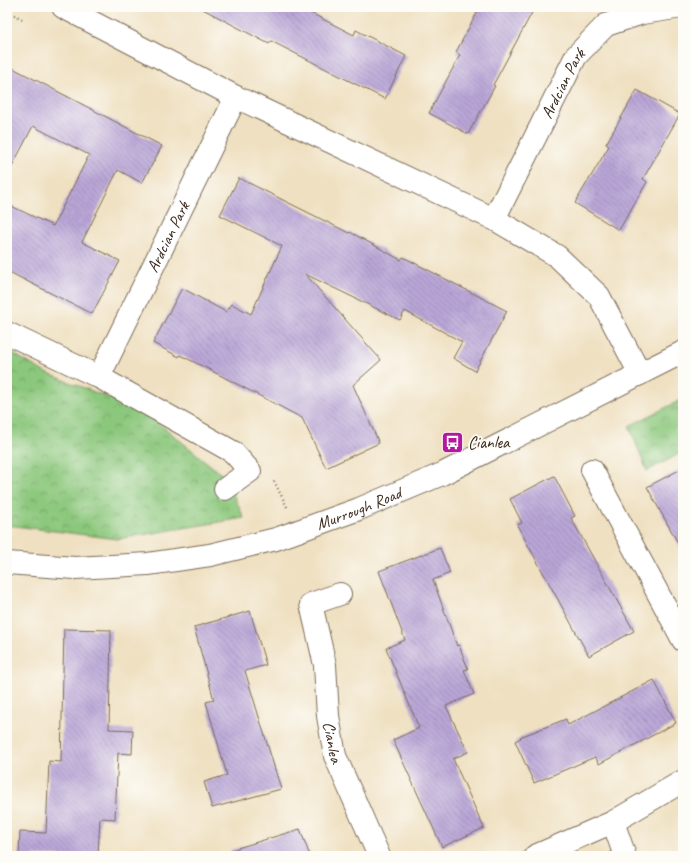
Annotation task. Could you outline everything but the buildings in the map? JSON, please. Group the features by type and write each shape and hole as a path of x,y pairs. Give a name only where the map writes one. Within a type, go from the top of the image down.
{"street":[{"path":"63,7 236,97 494,219 556,256 599,296 640,374"},
{"name":"Ardcian Park","path":"494,219 576,56 606,25 642,13 682,7"},
{"name":"Ardcian Park","path":"99,377 236,97"},
{"path":"7,333 99,377 233,452 250,471 225,489"},
{"name":"Murrough Road","path":"7,563 74,568 148,564 210,555 276,539 359,509 442,474 683,352"},
{"path":"592,470 683,640"},
{"name":"Cianlea","path":"340,594 311,604 325,665 328,716 336,756 379,856"},
{"path":"535,856 613,822 683,781"},
{"path":"613,822 625,856"}],"path":[{"path":"7,11 22,19"},
{"path":"273,478 298,531"}],"green space":[{"path":"7,350 44,372 145,412 226,478 244,518 117,539 7,525"},
{"path":"683,399 683,452 647,471 629,426"}],"place":[{"name":"Cianlea","path":"453,442"}]}
